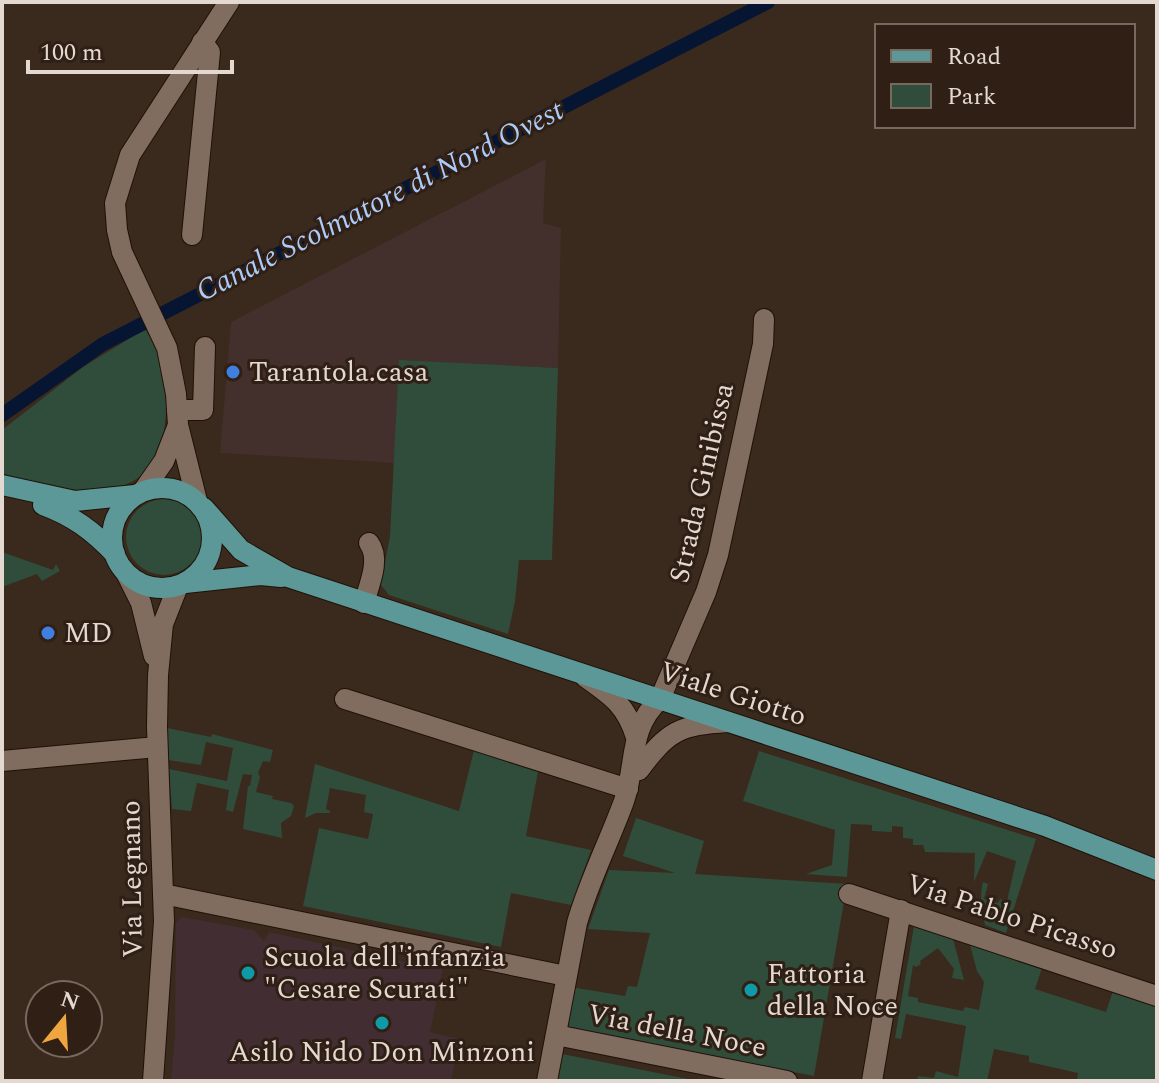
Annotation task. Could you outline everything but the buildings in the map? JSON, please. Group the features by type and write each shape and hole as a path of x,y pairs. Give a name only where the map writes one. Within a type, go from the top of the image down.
{"main road":[{"name":"Viale Giotto","path":"2,487 75,501 117,499 156,488 173,489 200,504 241,550 288,577 1045,826 1157,870"},
{"name":"Viale Giotto","path":"2,487 68,514 93,531 115,554 126,573 145,585 157,588 261,575 288,577"},
{"path":"115,554 112,537 114,524 122,508 139,493"},
{"path":"181,584 199,572 211,550 210,521 200,504"}],"street":[{"path":"200,504 177,417 167,348 122,252 115,203 130,155 229,2"},
{"path":"192,235 210,52 202,42"},
{"name":"Strada Ginibissa","path":"660,699 706,592 718,555 763,344 764,319"},
{"path":"177,417 203,410 205,347"},
{"path":"139,493 164,461 177,417"},
{"path":"364,603 375,559 375,550 369,543"},
{"name":"Via Legnano","path":"126,573 141,603 158,675"},
{"name":"Via Legnano","path":"153,1081 159,1016 163,894 157,747 158,675 163,624 181,584"},
{"path":"579,673 618,700 631,720 636,737"},
{"path":"345,699 628,789"},
{"path":"628,789 636,737 647,711 660,699"},
{"path":"547,1081 583,901 628,789 661,726 663,714 660,699"},
{"path":"639,770 659,743 677,730 730,722"},
{"path":"2,761 157,747"},
{"path":"163,894 566,976"},
{"name":"Via Pablo Picasso","path":"849,894 1157,996"},
{"path":"872,1081 901,910"},
{"name":"Via della Noce","path":"556,1035 787,1081"}],"shaded area":[{"path":"546,159 543,223 561,228 558,368 400,361 395,463 220,453 231,322"},
{"path":"182,917 254,930 264,941 269,932 443,970 430,1032 459,1039 451,1081 171,1081 175,1036 176,922"}],"green space":[{"path":"145,329 160,356 166,399 165,424 158,453 145,472 126,484 103,490 52,486 2,473 2,430 83,367"},
{"path":"399,360 558,368 552,560 519,560 508,634 389,595 381,585 390,536"},
{"path":"164,499 179,502 191,510 199,522 202,537 199,552 191,564 179,572 164,575 149,572 137,564 129,552 126,537 129,522 137,510 149,502"},
{"path":"2,552 53,570 56,564 60,571 42,581 37,574 2,587"},
{"path":"167,728 211,737 212,734 273,750 270,762 263,761 258,773 260,777 256,792 294,806 291,816 281,823 282,838 243,829 252,775 243,774 233,812 226,810 229,790 197,783 191,811 172,809 169,769 227,781 233,748 206,742 201,765 168,760"},
{"path":"475,746 539,766 526,836 591,850 571,905 511,893 501,947 303,906 319,828 368,839 373,814 364,812 366,795 330,788 326,809 330,813 316,813 305,818 315,764 459,811"},
{"path":"759,751 1036,839 1006,933 985,925 982,888 983,882 988,884 984,899 998,903 1000,899 1007,901 1016,861 987,851 974,882 975,853 925,852 923,845 913,845 913,839 903,838 903,827 892,826 892,832 872,831 872,825 851,824 847,877 806,874 832,865 835,830 743,801"},
{"path":"636,818 704,841 695,874 847,884 814,1076 564,1027 572,990 577,988 625,996 628,986 637,987 650,933 588,929 609,870 675,873 623,856"},
{"path":"914,926 953,939 964,980 952,978 954,969 938,948 920,961 921,964 913,965 908,996 918,998 918,1002 963,1011 965,1007 979,1010 984,982 977,971 970,945 1042,968 1035,989 1038,990 1106,1012 1113,991 1157,1007 1157,1081 1077,1080 1078,1073 1029,1062 1029,1056 994,1049 987,1081 917,1081 918,1076 934,1078 936,1071 958,1077 966,1026 906,1014 901,1039 895,1038"},
{"path":"562,1054 698,1081 556,1081"}],"waterway":[{"name":"Canale Scolmatore di Nord Ovest","path":"2,415 103,344 768,2"}],"place":[{"name":"Tarantola.casa","path":"233,372"},
{"name":"MD","path":"48,633"},
{"name":"Scuola dell'infanzia \"Cesare Scurati\"","path":"248,973"},
{"name":"Fattoria della Noce","path":"751,990"},
{"name":"Asilo Nido Don Minzoni","path":"382,1023"}]}
